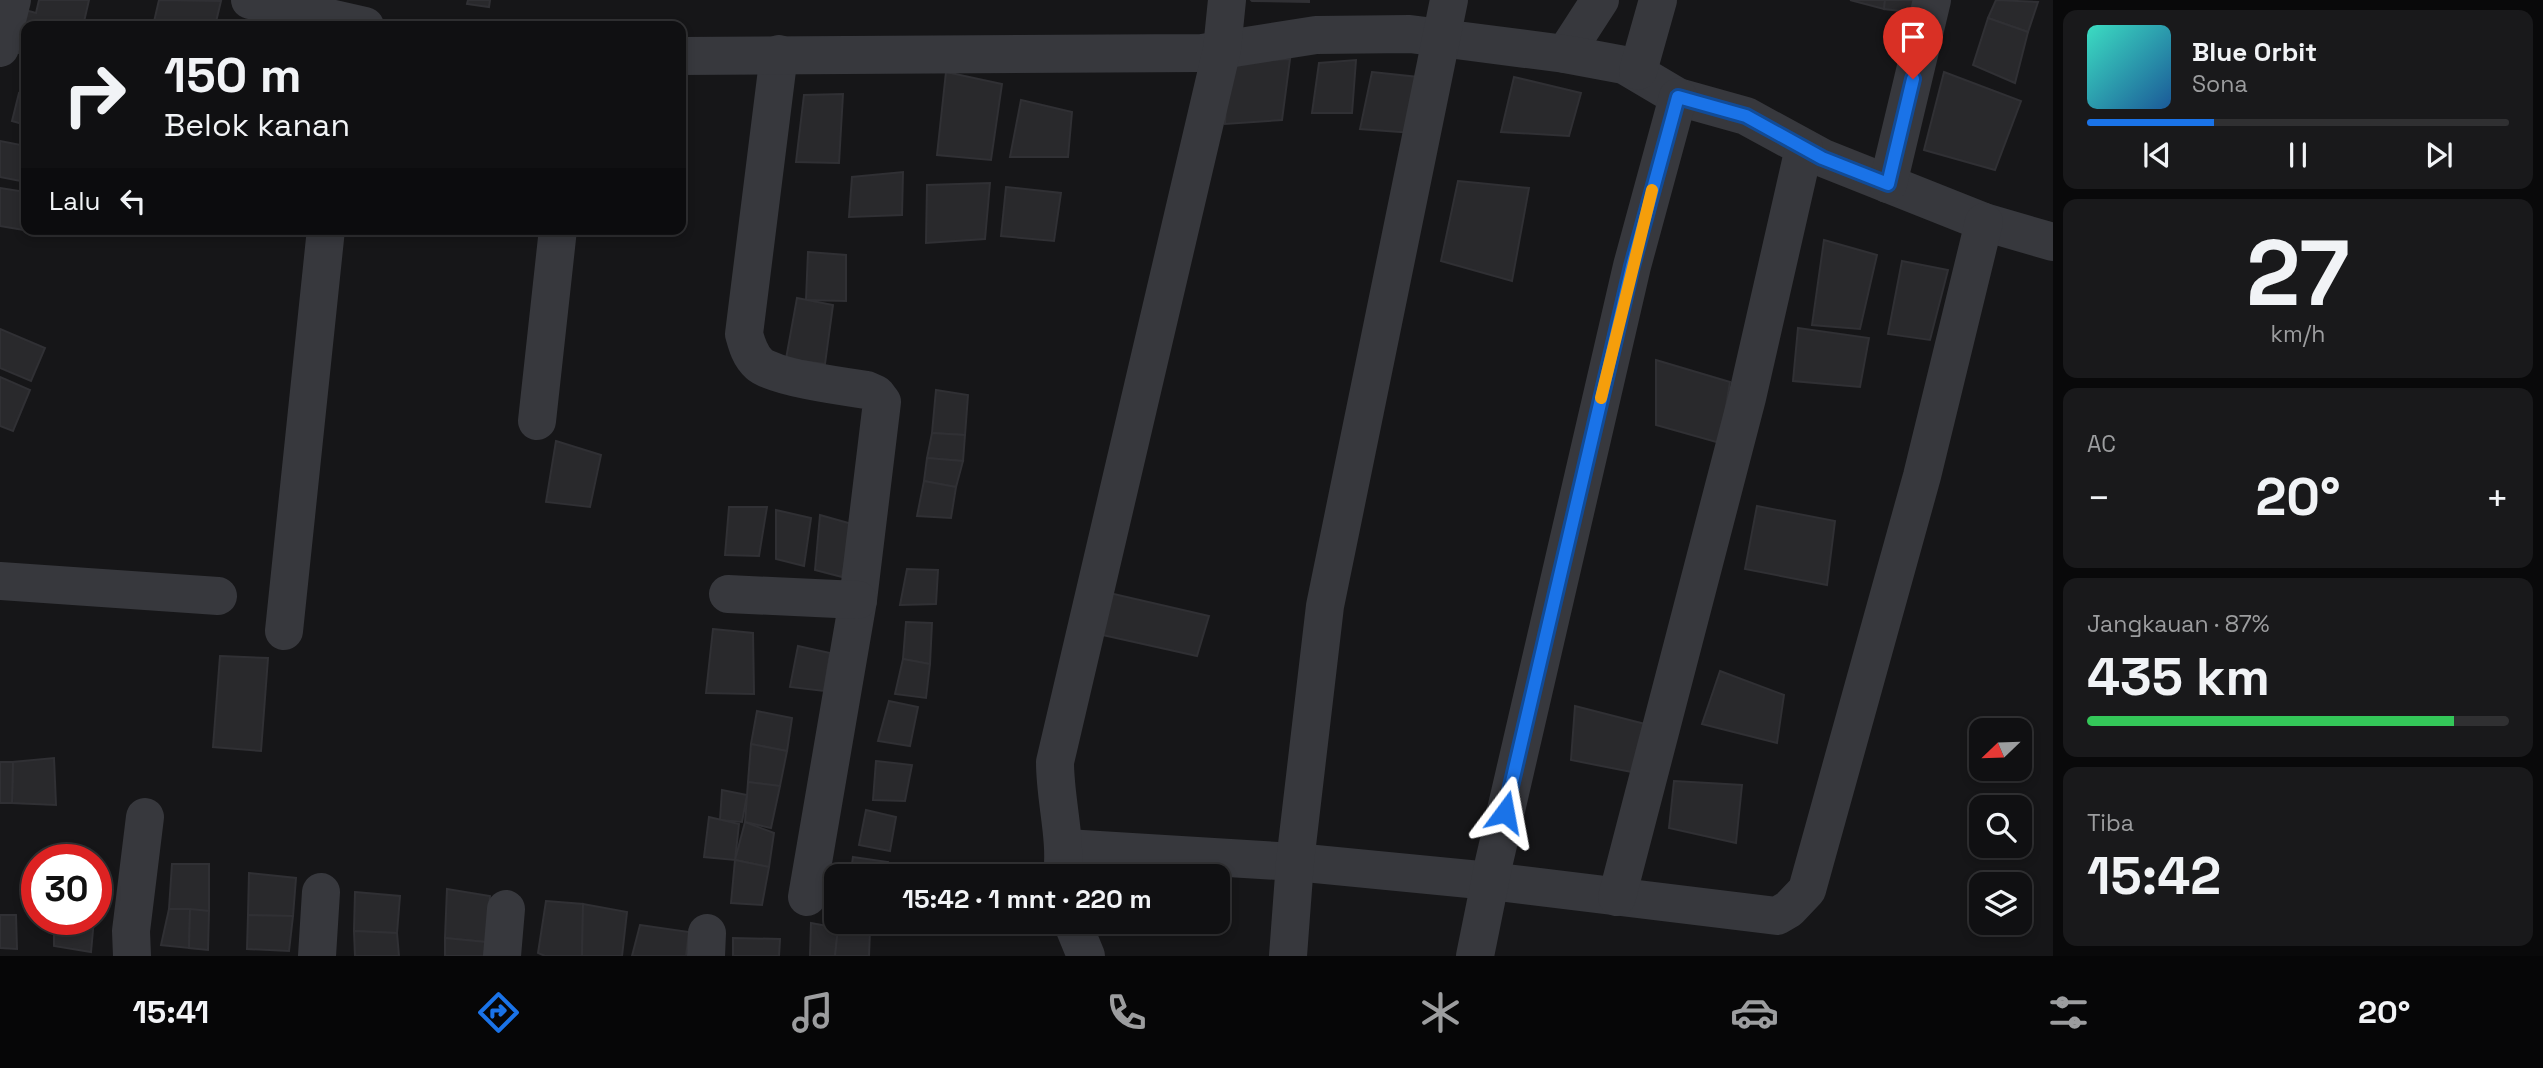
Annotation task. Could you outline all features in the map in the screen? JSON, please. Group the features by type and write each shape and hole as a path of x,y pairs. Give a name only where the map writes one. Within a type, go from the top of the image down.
{"street":[{"path":"0,48 12,0"},
{"path":"250,0 354,19"},
{"path":"1227,0 1222,49 1055,762 1055,792 1064,862 1295,862 1490,881 1777,916 1789,909 1807,890 1922,476 1984,222"},
{"path":"1288,956 1295,862 1325,606 1444,38 1449,0"},
{"path":"1565,54 1600,0"},
{"path":"1638,71 1658,0"},
{"path":"1888,184 1932,0"},
{"path":"686,56 1133,54 1222,49 1316,35 1409,34 1565,54 1624,65 1678,97 1746,116 1804,148 1888,184 1984,222 2053,242"},
{"path":"779,54 744,334 749,351 760,366 808,380 867,390 876,394 882,402 858,600 807,897"},
{"path":"1475,956 1632,266 1678,97"},
{"path":"1618,897 1747,398 1804,148"},
{"path":"284,631 325,235"},
{"path":"537,421 557,235"},
{"path":"0,581 218,596"},
{"path":"728,594 858,600"},
{"path":"132,956 131,930 145,817"},
{"path":"317,956 321,892"},
{"path":"502,956 506,909"},
{"path":"1077,934 1086,956"}],"building":[{"path":"39,0 89,0 84,21 22,21 25,10 36,13"},
{"path":"159,0 221,1 216,21 154,21"},
{"path":"468,0 490,0 489,7 467,4"},
{"path":"1309,0 1309,2 1252,1"},
{"path":"1850,0 1885,0 1884,9"},
{"path":"1885,0 1926,0 1919,13 1884,9"},
{"path":"1996,0 2038,2 2028,32 1988,18"},
{"path":"1988,18 2028,32 2015,83 1973,65"},
{"path":"21,27 21,54 15,52"},
{"path":"1290,59 1282,120 1225,124 1228,62"},
{"path":"1356,60 1352,113 1312,113 1319,63"},
{"path":"946,72 1002,84 991,160 937,155"},
{"path":"1372,72 1418,77 1413,133 1360,129"},
{"path":"1944,72 2021,101 1995,170 1924,150"},
{"path":"1514,77 1581,93 1569,136 1501,132"},
{"path":"19,93 21,94 21,124 12,121"},
{"path":"843,94 839,163 796,162 804,95"},
{"path":"1021,100 1072,112 1068,157 1010,157"},
{"path":"0,141 21,145 21,181 0,177"},
{"path":"903,172 902,215 849,217 852,177"},
{"path":"1458,181 1529,188 1512,281 1441,261"},
{"path":"990,183 985,239 926,243 927,185"},
{"path":"1006,187 1061,193 1054,241 1001,236"},
{"path":"0,188 21,191 21,230 0,226"},
{"path":"1824,240 1877,255 1860,329 1812,325"},
{"path":"808,252 846,255 846,301 806,300"},
{"path":"1902,261 1948,270 1930,340 1888,334"},
{"path":"797,298 833,305 825,364 786,359"},
{"path":"1798,328 1869,338 1860,387 1793,381"},
{"path":"0,329 45,348 31,381 0,368"},
{"path":"1656,360 1730,382 1720,443 1656,425"},
{"path":"0,377 30,390 13,431 0,426"},
{"path":"936,390 968,395 965,435 932,433"},
{"path":"932,433 965,435 963,461 927,458"},
{"path":"556,441 601,455 590,507 546,502"},
{"path":"927,458 963,461 956,487 924,481"},
{"path":"924,481 956,487 951,518 917,516"},
{"path":"1757,506 1835,521 1827,585 1745,569"},
{"path":"729,507 767,507 759,556 725,555"},
{"path":"776,510 811,518 804,566 776,559"},
{"path":"820,515 852,524 842,577 815,570"},
{"path":"907,569 938,570 936,604 900,605"},
{"path":"1105,592 1209,616 1197,656 1098,634"},
{"path":"906,622 932,623 930,664 903,659"},
{"path":"713,629 753,633 754,694 706,693"},
{"path":"798,646 830,653 824,691 790,687"},
{"path":"220,656 268,658 261,751 213,747"},
{"path":"903,659 930,664 926,698 895,694"},
{"path":"1720,671 1784,695 1777,743 1702,724"},
{"path":"889,701 918,707 910,746 878,741"},
{"path":"1575,706 1649,725 1637,773 1571,760"},
{"path":"757,711 792,718 787,751 751,744"},
{"path":"751,744 787,751 780,786 748,782"},
{"path":"54,758 56,805 12,803 13,762"},
{"path":"876,761 912,765 905,801 873,800"},
{"path":"0,762 13,762 12,803 0,803"},
{"path":"1674,781 1742,785 1736,843 1669,828"},
{"path":"748,782 780,786 771,828 745,822"},
{"path":"722,790 747,795 742,822 720,820"},
{"path":"866,810 896,817 890,851 859,845"},
{"path":"709,817 739,824 735,860 704,857"},
{"path":"745,822 774,833 769,867 735,860"},
{"path":"853,857 888,862 888,864 852,864"},
{"path":"735,860 769,867 762,905 731,903"},
{"path":"172,864 209,864 209,911 169,909"},
{"path":"249,873 296,878 293,916 248,915"},
{"path":"447,889 490,896 486,942 445,938"},
{"path":"355,892 400,896 397,933 354,931"},
{"path":"546,901 583,904 582,956 545,956 538,953"},
{"path":"583,904 627,912 622,956 582,956"},
{"path":"169,909 190,909 189,948 161,945"},
{"path":"190,909 209,911 208,950 189,948"},
{"path":"0,915 16,915 17,949 0,948"},
{"path":"248,915 293,916 289,951 247,949"},
{"path":"811,923 824,925 824,934 837,934 835,956 810,956"},
{"path":"640,925 689,932 686,956 632,956"},
{"path":"354,931 397,933 399,956 355,956"},
{"path":"837,934 870,934 869,956 835,956"},
{"path":"54,935 93,935 91,952 54,946"},
{"path":"445,938 486,942 484,956 445,956"},
{"path":"733,938 780,939 779,956 733,956"}],"slow traffic":[{"path":"1601,398 1652,190"}],"route":[{"path":"1505,812 1632,266 1678,97 1746,116 1822,158 1888,184 1913,79"}]}
